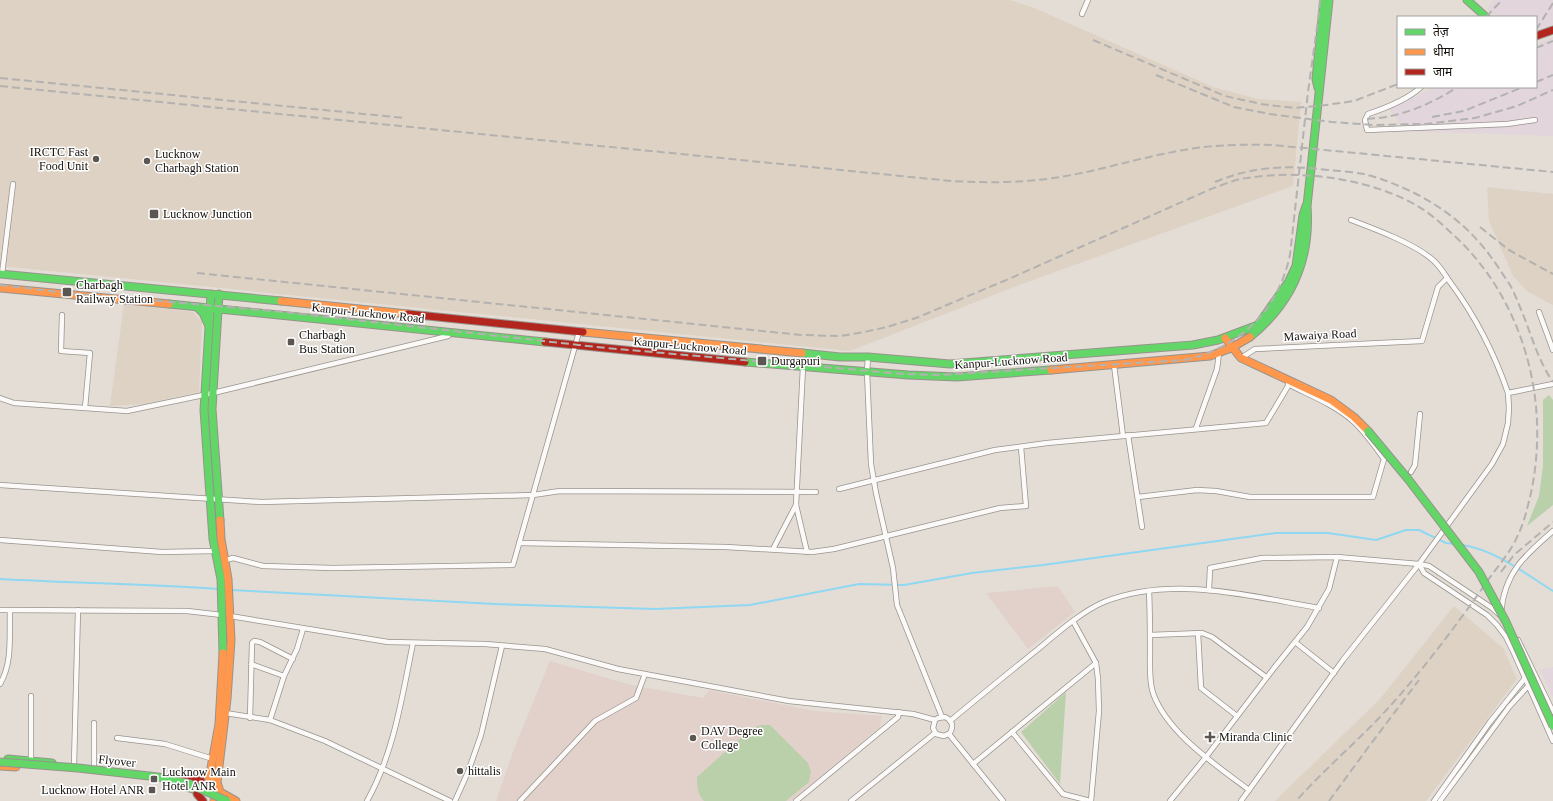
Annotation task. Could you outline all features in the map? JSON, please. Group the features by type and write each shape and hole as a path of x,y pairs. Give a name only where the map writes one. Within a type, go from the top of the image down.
{"main road":[{"path":"1318,90 1316,79 1324,0"},
{"path":"1318,90 1321,80 1329,0"},
{"path":"1467,0 1485,16"},
{"path":"1537,36 1553,30"},
{"name":"Kanpur-Lucknow Road","path":"0,288 210,307 576,346 866,372 956,377 1210,356 1233,347 1257,332 1270,318 1294,284 1300,270 1304,254 1308,217 1306,206 1318,90"},
{"name":"Kanpur-Lucknow Road","path":"1,274 84,283 219,294 579,332 840,357 868,357 950,364 1193,345 1225,338 1258,325 1289,281 1296,266 1302,215 1306,206"},
{"path":"209,779 219,724 226,616 230,603 225,579 215,551 204,410 211,294"},
{"path":"219,294 212,409 221,540 226,560 222,602 226,616 230,667 217,783 220,792 236,801"},
{"path":"316,319 318,304"},
{"path":"196,306 205,314 209,326"},
{"path":"386,326 388,312"},
{"path":"1225,338 1241,358 1290,383 1331,400 1368,431 1408,479 1479,572 1506,622 1553,726"},
{"path":"0,760 154,779 196,790"},
{"name":"Flyover","path":"0,760 158,777 190,784 227,801"},
{"path":"0,766 31,764 74,765 153,773 201,781 209,779 217,783"},
{"path":"201,781 196,790 202,801"},
{"path":"216,801 220,792"}],"street":[{"path":"1082,14 1088,0"},
{"path":"1420,88 1385,108 1368,114 1365,120 1367,130 1507,124 1535,120"},
{"path":"1,274 13,184"},
{"path":"1241,801 1334,673 1419,564 1492,464 1503,444 1508,423 1508,393 1498,363 1465,302 1434,261 1419,250 1379,230 1351,220"},
{"name":"Mawaiya Road","path":"1241,358 1255,349 1422,341 1438,287 1447,278"},
{"path":"1539,312 1553,350"},
{"path":"62,315 60,351 90,353 85,408"},
{"path":"226,560 233,558 263,566 333,568 513,565 579,332"},
{"path":"0,398 14,403 127,411 205,395 448,336 450,333"},
{"path":"1196,428 1217,369 1219,353"},
{"path":"868,357 866,372 871,464 894,568 897,605 942,717"},
{"path":"1114,365 1123,436"},
{"path":"803,367 796,505 807,552"},
{"path":"839,489 994,450 1196,428 1266,423 1290,383 1352,420 1371,440 1384,459 1373,497 1250,497 1216,491 1197,490 1138,497"},
{"path":"1508,393 1551,384 1553,389"},
{"path":"1411,472 1415,465 1420,414"},
{"path":"1128,435 1142,527"},
{"path":"519,543 726,547 807,552 834,549 1000,508 1026,506 1021,447"},
{"path":"0,484 210,500 261,502 533,495 560,491 816,492"},
{"path":"773,549 796,505"},
{"path":"1501,616 1503,593 1510,578 1520,562 1529,552 1553,531"},
{"path":"0,540 162,552 215,551"},
{"path":"1170,801 1206,757 1266,677 1307,627 1329,589 1337,557"},
{"path":"1209,590 1210,568 1262,558 1337,557 1429,566 1492,608 1501,616 1513,631 1553,712"},
{"path":"1419,564 1424,573 1486,615 1506,636 1553,741"},
{"path":"950,721 1073,621 1102,603 1130,594 1178,588 1209,590 1319,608"},
{"path":"1149,591 1150,668 1153,692 1162,709 1174,726 1194,748 1249,790"},
{"path":"0,610 187,611 388,642 545,649 618,669 789,701 899,712 935,720 945,717 950,721 952,726 952,730 949,734 940,736 935,733 933,728 935,720"},
{"path":"0,684 6,675 9,659 10,610"},
{"path":"74,765 78,610"},
{"path":"1012,732 1063,794 1090,801 1099,712 1098,679 1096,663 1073,621"},
{"path":"270,720 284,676 297,649 303,628"},
{"path":"1198,633 1201,688 1237,716"},
{"path":"1150,635 1202,633 1212,637 1266,677"},
{"path":"250,718 251,664 252,645 254,641 268,646 293,659"},
{"path":"1295,642 1334,673"},
{"path":"367,801 377,783 390,747 413,643"},
{"path":"455,801 468,772 481,735 502,646"},
{"path":"973,764 1096,663"},
{"path":"251,664 284,676"},
{"path":"1434,801 1490,722 1533,669"},
{"path":"520,801 595,721 636,698 645,674"},
{"path":"1440,801 1509,707 1536,677"},
{"path":"31,696 31,764"},
{"path":"796,801 898,717 899,712"},
{"path":"225,713 270,720 325,741 450,801"},
{"path":"94,722 94,767"},
{"path":"855,800 935,733"},
{"path":"949,734 1003,801"},
{"path":"117,738 165,744 213,759"}],"shaded area":[{"path":"0,0 1010,0 1032,7 1213,87 1258,99 1301,102 1293,186 1022,284 850,351 0,266"},
{"path":"1493,0 1553,0 1553,24 1537,31 1537,16 1493,16 1487,9"},
{"path":"1553,37 1553,136 1404,131 1389,108 1434,88 1537,88 1537,44"},
{"path":"1487,187 1553,194 1553,305 1528,292 1513,276 1489,221"},
{"path":"124,304 193,312 202,322 199,392 144,404 110,406"},
{"path":"1058,586 1075,612 1028,649 986,593"},
{"path":"1454,606 1503,648 1517,679 1426,801 1275,801 1380,699"},
{"name":"DAV Degree College","path":"550,661 631,685 703,698 709,690 815,711 882,716 880,727 791,801 496,801 514,749"},
{"path":"1553,667 1553,698 1540,669"}],"green space":[{"path":"1549,395 1553,400 1553,505 1527,526 1539,496 1543,466 1543,400"},
{"path":"1066,692 1060,784 1021,732"},
{"path":"761,725 770,725 808,763 811,772 809,782 786,801 704,801 697,787 697,777 752,728"}],"waterway":[{"path":"230,590 495,604 655,609 750,605 859,584 904,585 972,573 1043,565 1276,533 1328,533 1376,540 1406,530 1419,530 1446,543 1456,544"},
{"path":"1462,545 1498,557 1553,591"},
{"path":"0,579 219,589"}],"railway":[{"path":"0,285 67,293 274,311 606,348 904,374 938,375 1185,360 1205,354 1240,336 1266,309 1276,293 1284,275 1290,255 1320,0"},
{"path":"1487,16 1502,0"},
{"path":"1537,28 1553,3"},
{"path":"1093,40 1225,96 1261,104 1294,108 1354,101 1397,84"},
{"path":"1537,48 1553,41"},
{"path":"1156,75 1234,107 1270,114 1332,122 1374,125 1426,124 1475,118 1517,106 1553,90"},
{"path":"1537,82 1553,75"},
{"path":"0,78 405,118"},
{"path":"0,86 951,181 1006,182 1046,179 1088,172 1185,150 1210,146 1248,145 1273,145 1553,172"},
{"path":"1367,119 1404,113 1426,105 1456,88"},
{"path":"1432,117 1464,111 1521,88"},
{"path":"1215,182 1257,170 1285,167 1313,168 1364,174 1395,184 1426,199 1454,218 1482,246 1495,262 1513,290 1538,355 1553,382"},
{"path":"197,273 801,335 840,336 887,327 916,318 1229,182 1247,178 1269,176 1315,176 1362,184 1405,199 1429,213 1460,241 1484,268 1503,299 1518,331 1529,366 1535,401 1537,437 1534,473 1527,509 1521,529 1507,555 1447,637 1407,687 1369,728 1296,801"},
{"path":"1480,227 1509,250 1553,274"},
{"path":"1501,572 1514,555 1553,522"},
{"path":"1329,801 1419,680"}],"traffic: fast":[{"path":"1318,88 1316,79 1324,0"},
{"path":"1250,337 1265,324 1288,295 1302,262 1306,244 1307,206 1329,0"},
{"path":"1467,0 1485,16"},
{"path":"802,353 950,364 1193,345 1218,340 1258,325 1289,281 1296,266 1303,215 1306,206"},
{"path":"0,274 281,301"},
{"path":"211,294 204,410 213,539 221,579 223,653"},
{"path":"219,294 212,409 220,520"},
{"path":"169,304 545,342"},
{"path":"197,307 203,313 209,326"},
{"path":"745,362 908,375 957,377 1051,370"},
{"path":"1368,431 1408,479 1479,572 1506,622 1553,726"},
{"path":"8,759 52,763"},
{"path":"0,762 78,768 158,777 190,784 227,801"},
{"path":"173,783 196,790"}],"traffic: slow":[{"path":"0,288 169,304"},
{"path":"281,301 408,314"},
{"path":"583,332 802,353"},
{"path":"1051,370 1210,356 1231,348 1250,337"},
{"path":"1225,338 1241,358 1331,400 1354,417 1368,431"},
{"path":"217,783 227,699 231,640 228,579 221,539 220,520"},
{"path":"209,779 219,724 223,653"},
{"path":"0,766 16,767"},
{"path":"214,780 219,788 218,796 214,801"},
{"path":"220,792 236,801"}],"traffic: jam":[{"path":"1537,36 1553,30"},
{"path":"408,314 583,332"},
{"path":"545,342 745,362"},
{"path":"173,777 201,781"},
{"path":"197,787 197,794 203,801"}],"place":[{"name":"IRCTC Fast Food Unit","path":"96,159"},
{"name":"Lucknow Charbagh Station","path":"147,161"},
{"name":"Lucknow Junction","path":"154,214"},
{"name":"Charbagh Railway Station","path":"67,292"},
{"name":"Charbagh Bus Station","path":"291,342"},
{"name":"Durgapuri","path":"762,361"},
{"name":"Miranda Clinic","path":"1210,737"},
{"name":"DAV Degree College","path":"693,738"},
{"name":"hittalis","path":"460,771"},
{"name":"Lucknow Main Hotel ANR","path":"154,779"},
{"name":"Lucknow Hotel ANR","path":"152,790"}]}
